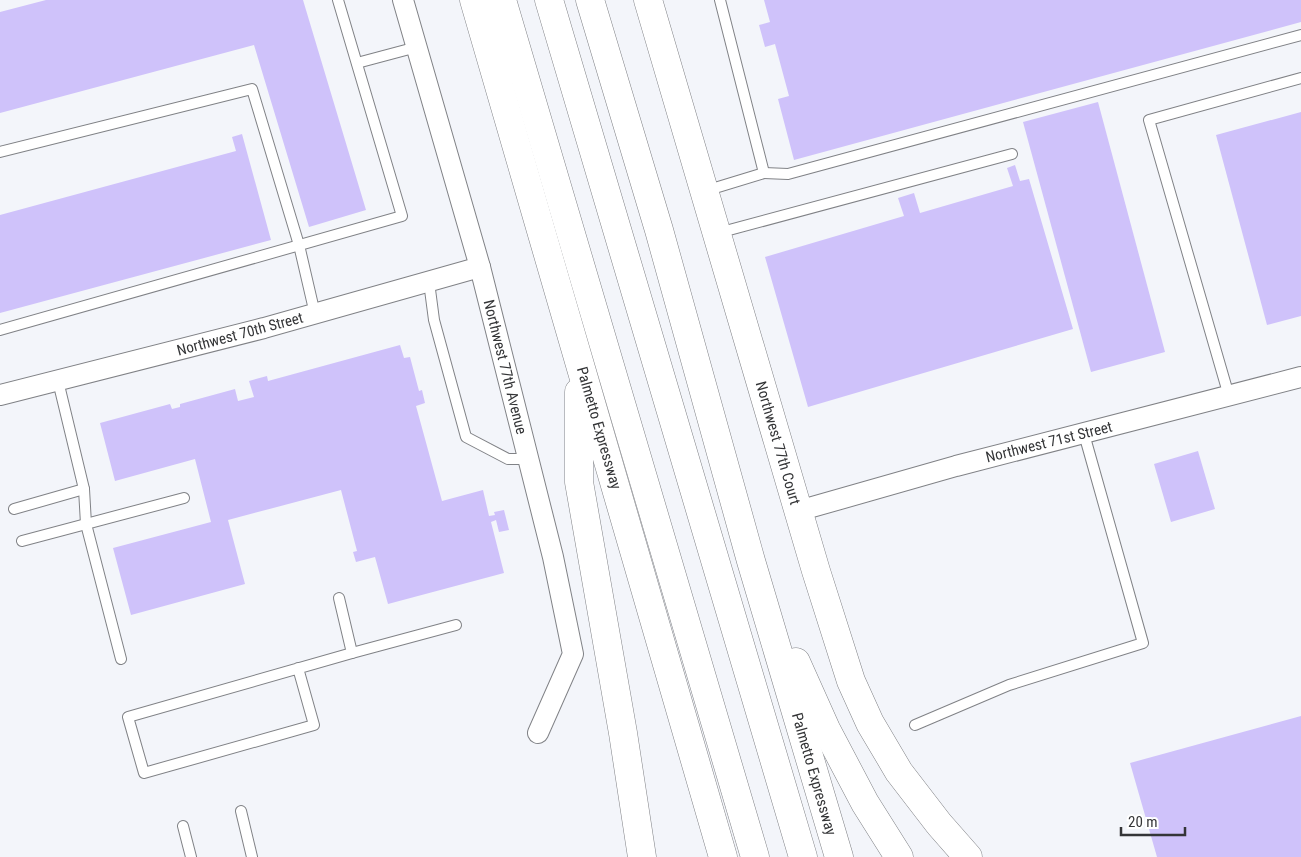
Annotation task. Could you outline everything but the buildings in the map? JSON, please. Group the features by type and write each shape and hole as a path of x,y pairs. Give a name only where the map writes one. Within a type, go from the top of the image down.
{"main road":[{"name":"Palmetto Expressway","path":"474,0 723,857"},
{"path":"502,0 755,857"},
{"path":"549,0 803,857"},
{"name":"Palmetto Expressway","path":"590,0 659,230 751,561 839,857"},
{"name":"Northwest 77th Court","path":"648,0 798,511 851,681 870,723 907,784 968,857"},
{"path":"578,358 579,482 623,733 642,857"},
{"path":"751,561 826,729 865,803 899,857"}],"street":[{"name":"Northwest 77th Avenue","path":"403,0 480,268 553,557 573,654 538,733"},
{"name":"Northwest 70th Street","path":"0,396 315,314 480,268"},
{"name":"Northwest 71st Street","path":"798,511 956,466 1301,377"}],"lane":[{"path":"0,330 402,216 338,0"},
{"path":"720,0 764,173"},
{"path":"704,191 764,173 788,174 1301,35"},
{"path":"357,63 417,47"},
{"path":"1229,396 1150,120 1301,78"},
{"path":"0,152 252,89 299,245 315,314"},
{"path":"716,233 1012,154"},
{"path":"429,282 434,320 466,437 508,459 528,459"},
{"path":"58,381 84,489 86,524 121,659"},
{"path":"915,725 1009,685 1142,643 1084,434"},
{"path":"14,509 84,489"},
{"path":"22,541 184,498"},
{"path":"339,598 352,653"},
{"path":"298,668 314,725 144,773 128,717 298,668 456,625"},
{"path":"241,811 252,857"},
{"path":"183,826 191,857"}]}
